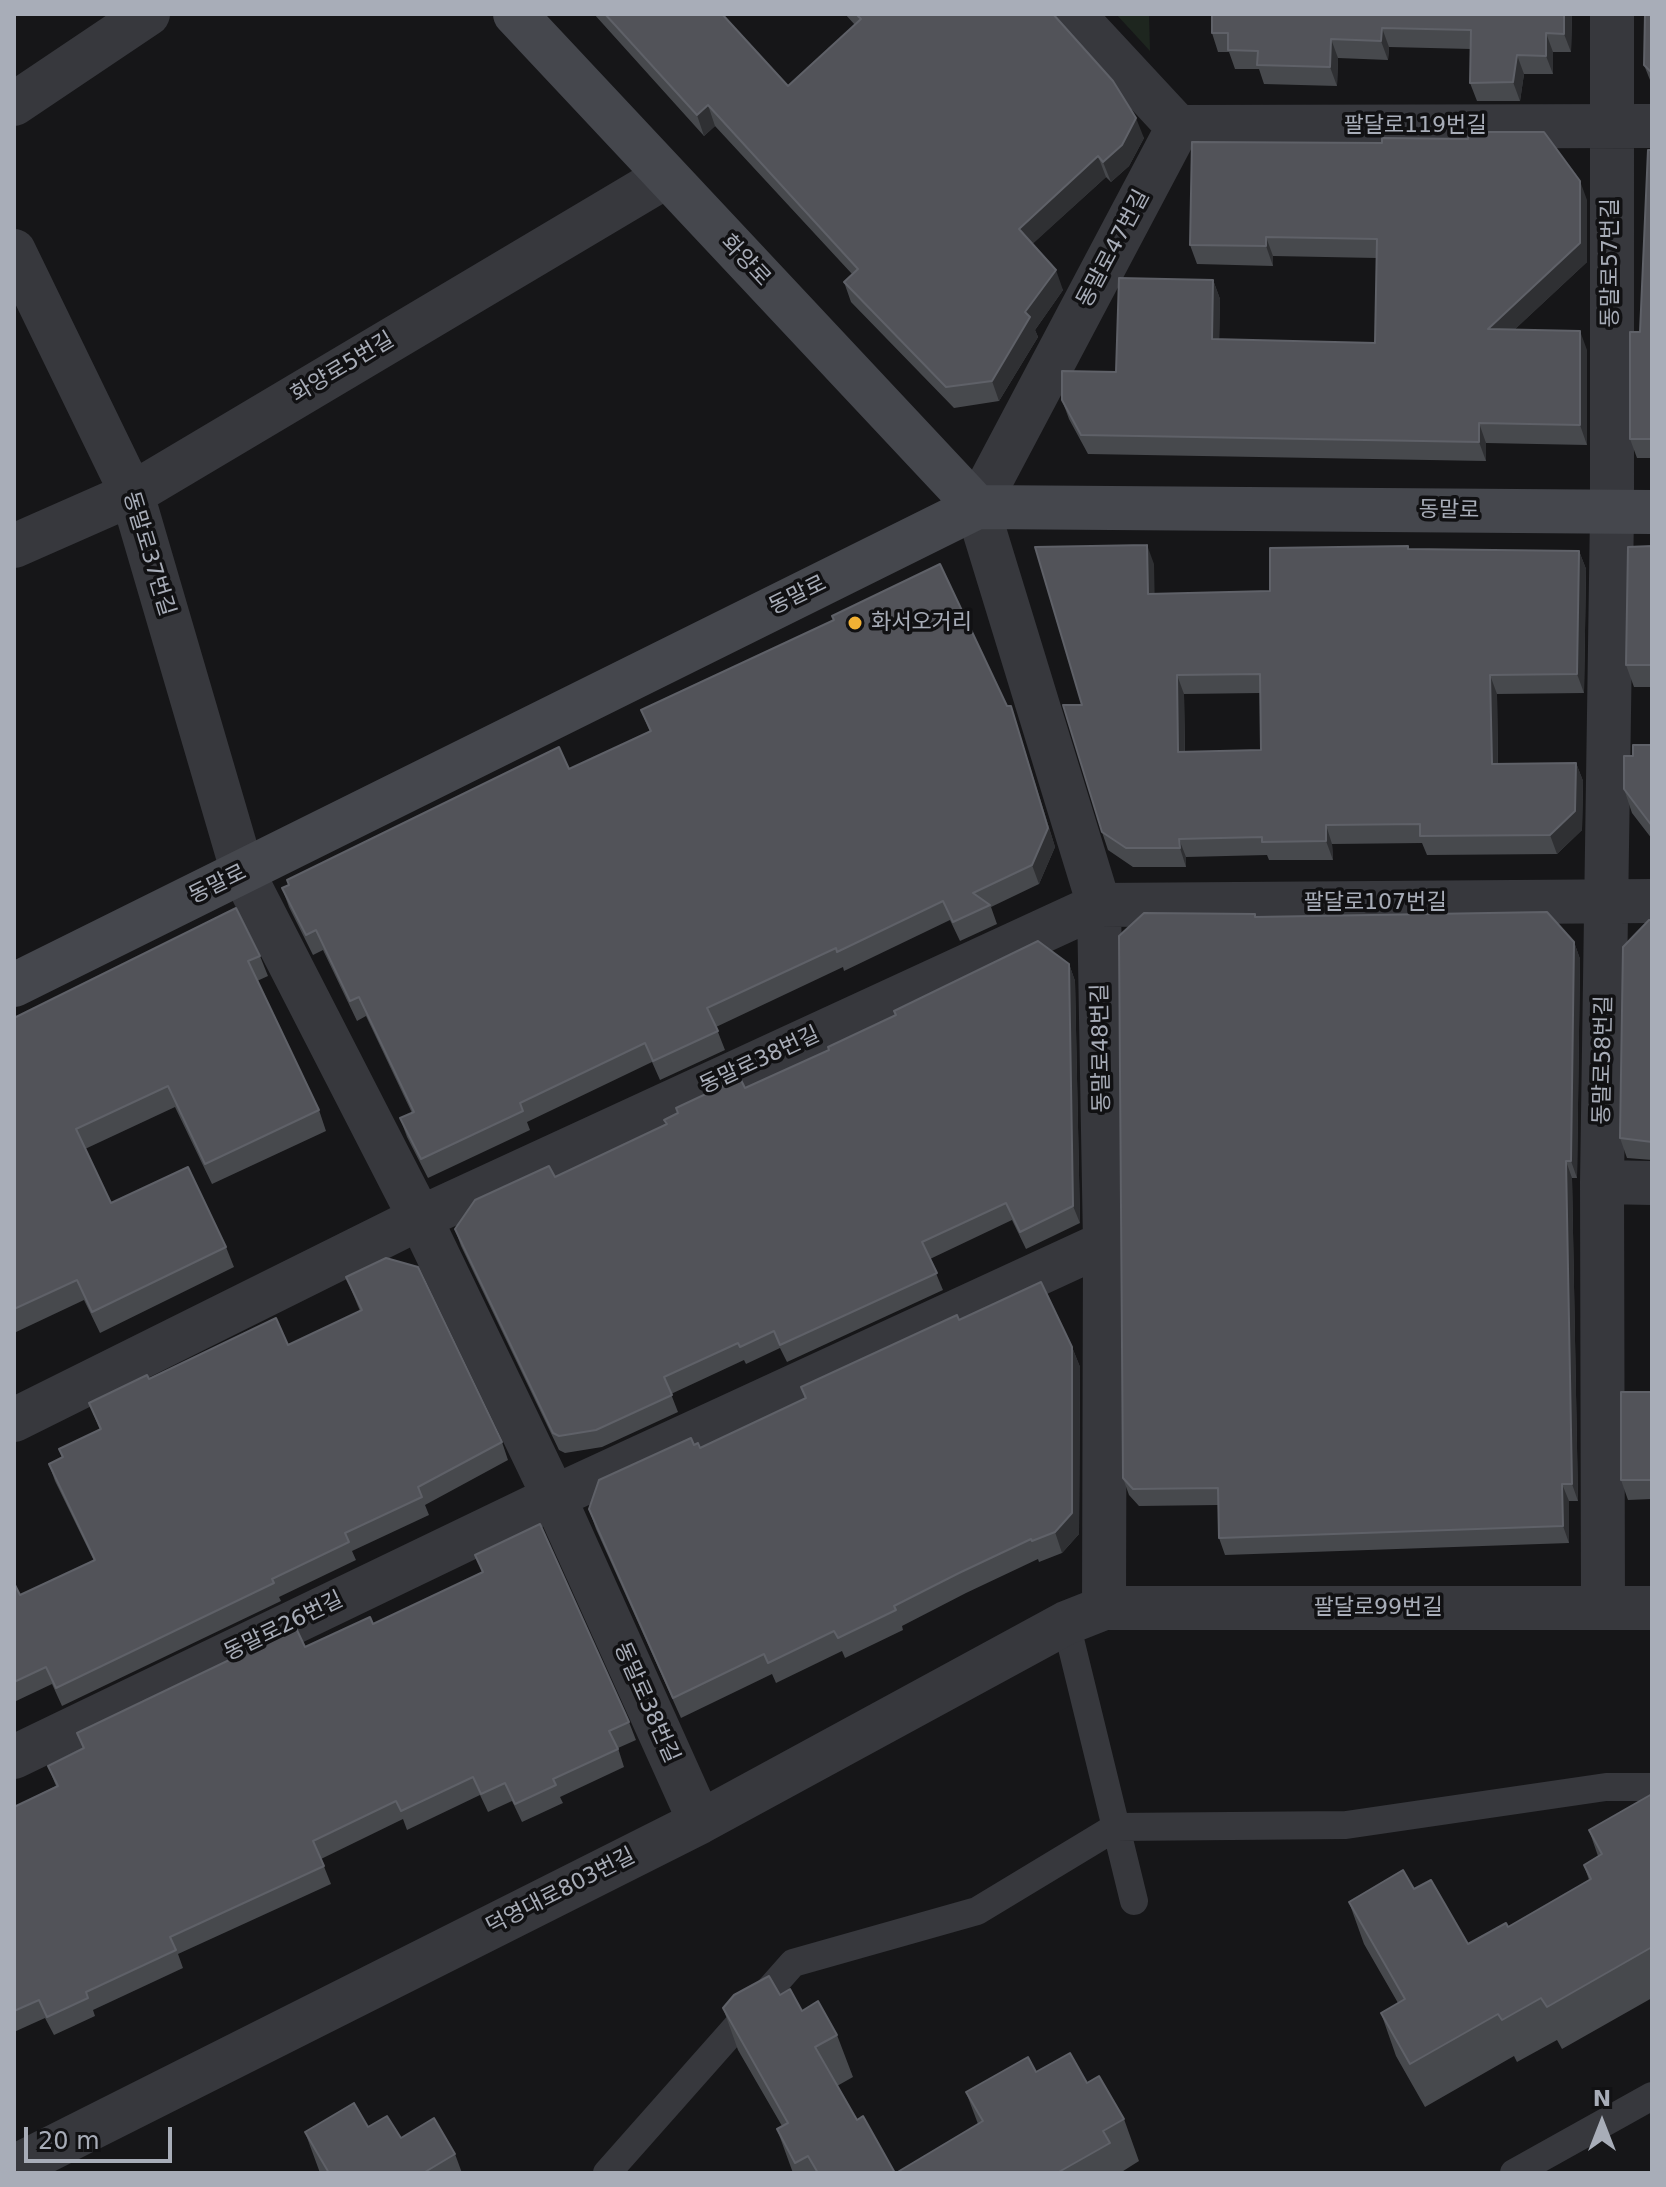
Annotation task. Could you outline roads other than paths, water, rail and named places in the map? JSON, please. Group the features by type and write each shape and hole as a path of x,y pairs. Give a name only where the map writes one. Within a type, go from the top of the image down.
{"street":[{"path":"14,104 148,14"},
{"name":"화양로","path":"515,14 977,507"},
{"path":"1073,14 1178,127"},
{"name":"동말로57번길","path":"1612,14 1631,125 1632,512"},
{"name":"팔달로119번길","path":"1178,127 1631,125"},
{"name":"동말로47번길","path":"977,507 1178,127"},
{"name":"화양로5번길","path":"14,546 132,494 665,177"},
{"name":"동말로37번길","path":"14,251 132,494 243,873"},
{"name":"동말로","path":"14,985 977,507 1632,512"},
{"name":"동말로48번길","path":"977,507 1099,905 1105,1243 1085,1615"},
{"name":"동말로58번길","path":"1603,1608 1602,1182 1607,901 1632,512"},
{"name":"동말로38번길","path":"243,873 420,1218 554,1497 700,1822"},
{"name":"팔달로107번길","path":"1099,905 1652,901"},
{"name":"동말로38번길","path":"420,1218 1099,905"},
{"path":"1602,1182 1652,1183"},
{"path":"14,1420 420,1218"},
{"path":"554,1497 1105,1243"},
{"name":"동말로26번길","path":"14,1757 554,1497"},
{"name":"팔달로99번길","path":"1085,1615 1652,1608"},
{"name":"덕영대로803번길","path":"14,2167 700,1822 1085,1615"}],"lane":[{"path":"1085,1615 1116,1827 1134,1901"},
{"path":"607,2173 793,1963 977,1911 1116,1827 1346,1825 1606,1787 1652,1787"},
{"path":"1514,2173 1652,2096"}],"place":[{"name":"화서오거리","path":"855,623"}]}
